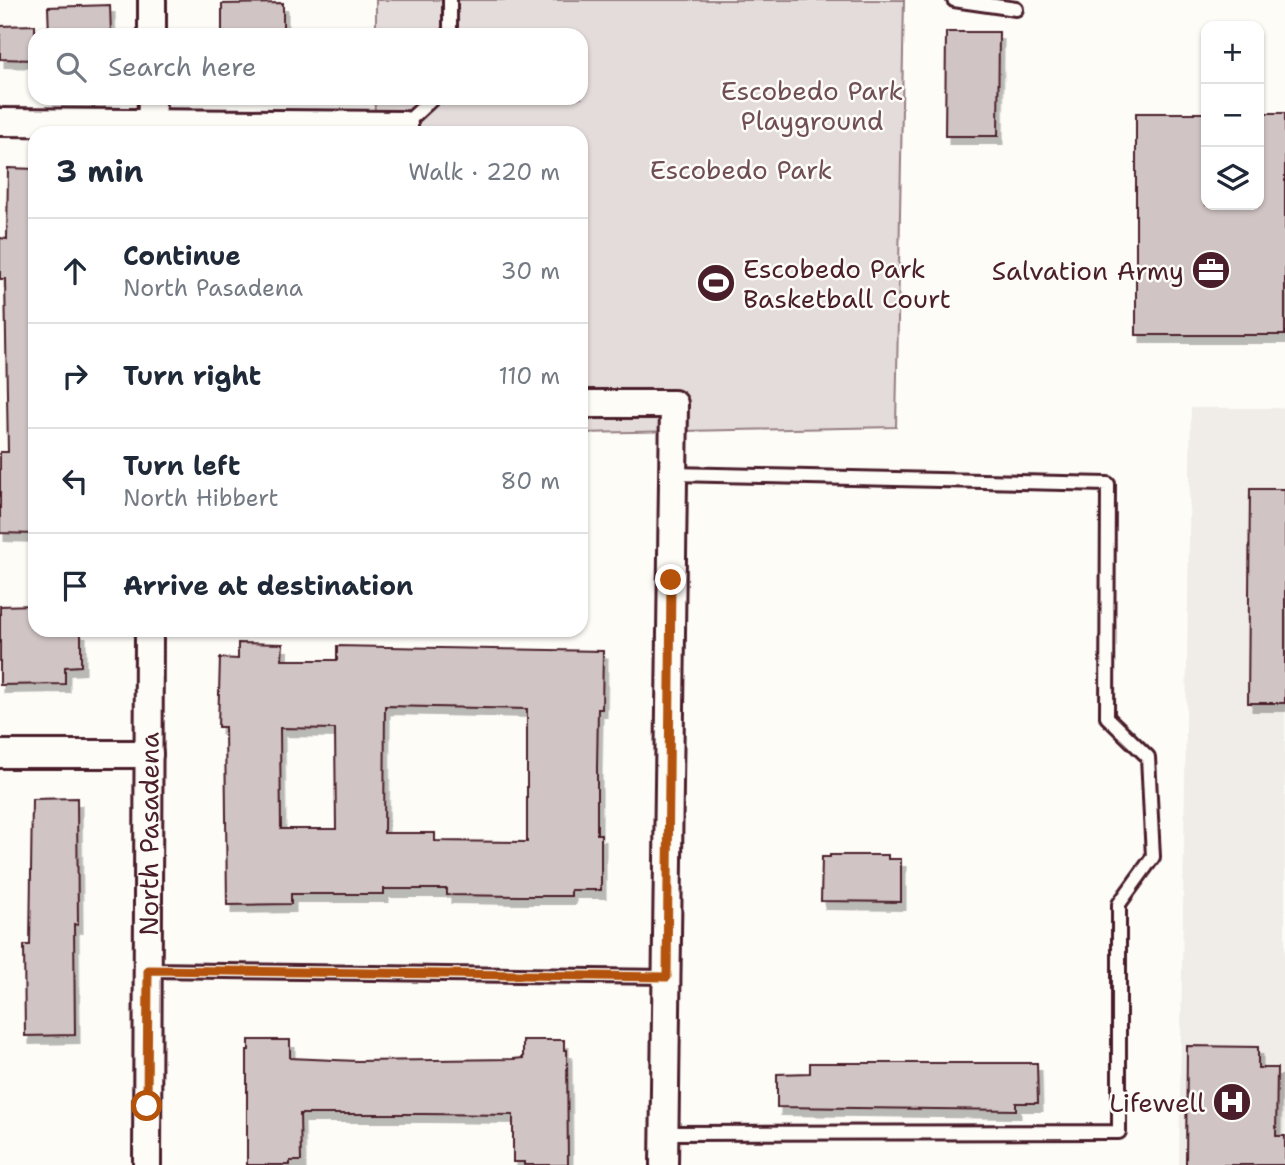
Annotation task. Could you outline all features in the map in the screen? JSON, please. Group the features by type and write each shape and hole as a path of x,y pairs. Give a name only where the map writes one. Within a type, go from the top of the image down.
{"street":[{"path":"152,0 152,28"},
{"path":"0,122 151,118 335,126"},
{"path":"588,404 674,404 664,1165"},
{"name":"North Pasadena","path":"147,1165 149,637"},
{"path":"0,754 149,754"}],"lane":[{"path":"450,0 450,28"},
{"path":"954,0 1016,9"},
{"path":"407,126 426,105"},
{"path":"665,1133 1119,1132 1119,904 1153,857 1148,757 1107,717 1108,484 673,474"},
{"path":"148,970 667,977"}],"shaded area":[{"path":"1191,408 1285,408 1285,1165 1179,1165"}],"green space":[{"name":"Escobedo Park","path":"376,0 904,0 896,427 588,433 588,126 374,126 375,105 588,105 588,28 376,28"}],"building":[{"path":"283,3 283,28 222,28 222,4"},
{"path":"110,5 111,28 49,28 48,7"},
{"path":"35,25 35,28 28,28 28,60 0,59 0,26"},
{"path":"946,32 999,32 998,136 945,136"},
{"name":"Salvation Army","path":"1136,113 1201,113 1201,210 1264,210 1264,113 1285,113 1285,335 1136,335"},
{"path":"8,168 28,169 28,534 0,533 0,452 8,452 5,279 0,279 0,238 7,239"},
{"path":"1250,489 1285,489 1285,703 1248,703"},
{"path":"28,605 28,637 81,637 81,666 65,667 65,684 0,685 0,606"},
{"path":"238,643 283,644 282,660 337,660 337,646 603,651 597,767 597,834 601,834 601,890 571,890 571,896 521,896 447,895 447,889 384,889 384,894 291,894 291,904 227,905 225,727 218,727 220,658 238,659","holes":["385,706 527,709 527,842 435,841 435,833 384,833","280,728 335,729 336,829 281,829"]},
{"path":"77,798 75,1035 25,1036 24,945 30,945 32,799"},
{"path":"888,855 888,859 901,859 901,902 821,901 822,857"},
{"path":"249,1040 290,1040 290,1058 357,1061 523,1058 523,1040 564,1040 564,1050 567,1050 568,1165 524,1165 524,1162 513,1162 513,1115 300,1114 301,1161 290,1161 290,1165 247,1165"},
{"name":"Lifewell","path":"1187,1046 1258,1047 1258,1068 1277,1068 1276,1136 1285,1136 1285,1165 1186,1165"},
{"path":"810,1063 1037,1063 1038,1103 1016,1103 1016,1110 777,1107 777,1074 810,1073"}],"place":[{"name":"Salvation Army","path":"1211,270"},
{"name":"Escobedo Park Basketball Court","path":"716,283"},
{"name":"Lifewell","path":"1232,1102"}],"route":[{"path":"147,1106 148,970 667,977 671,580"}],"park label":[{"name":"Escobedo Park Playground","path":"812,105"}]}
